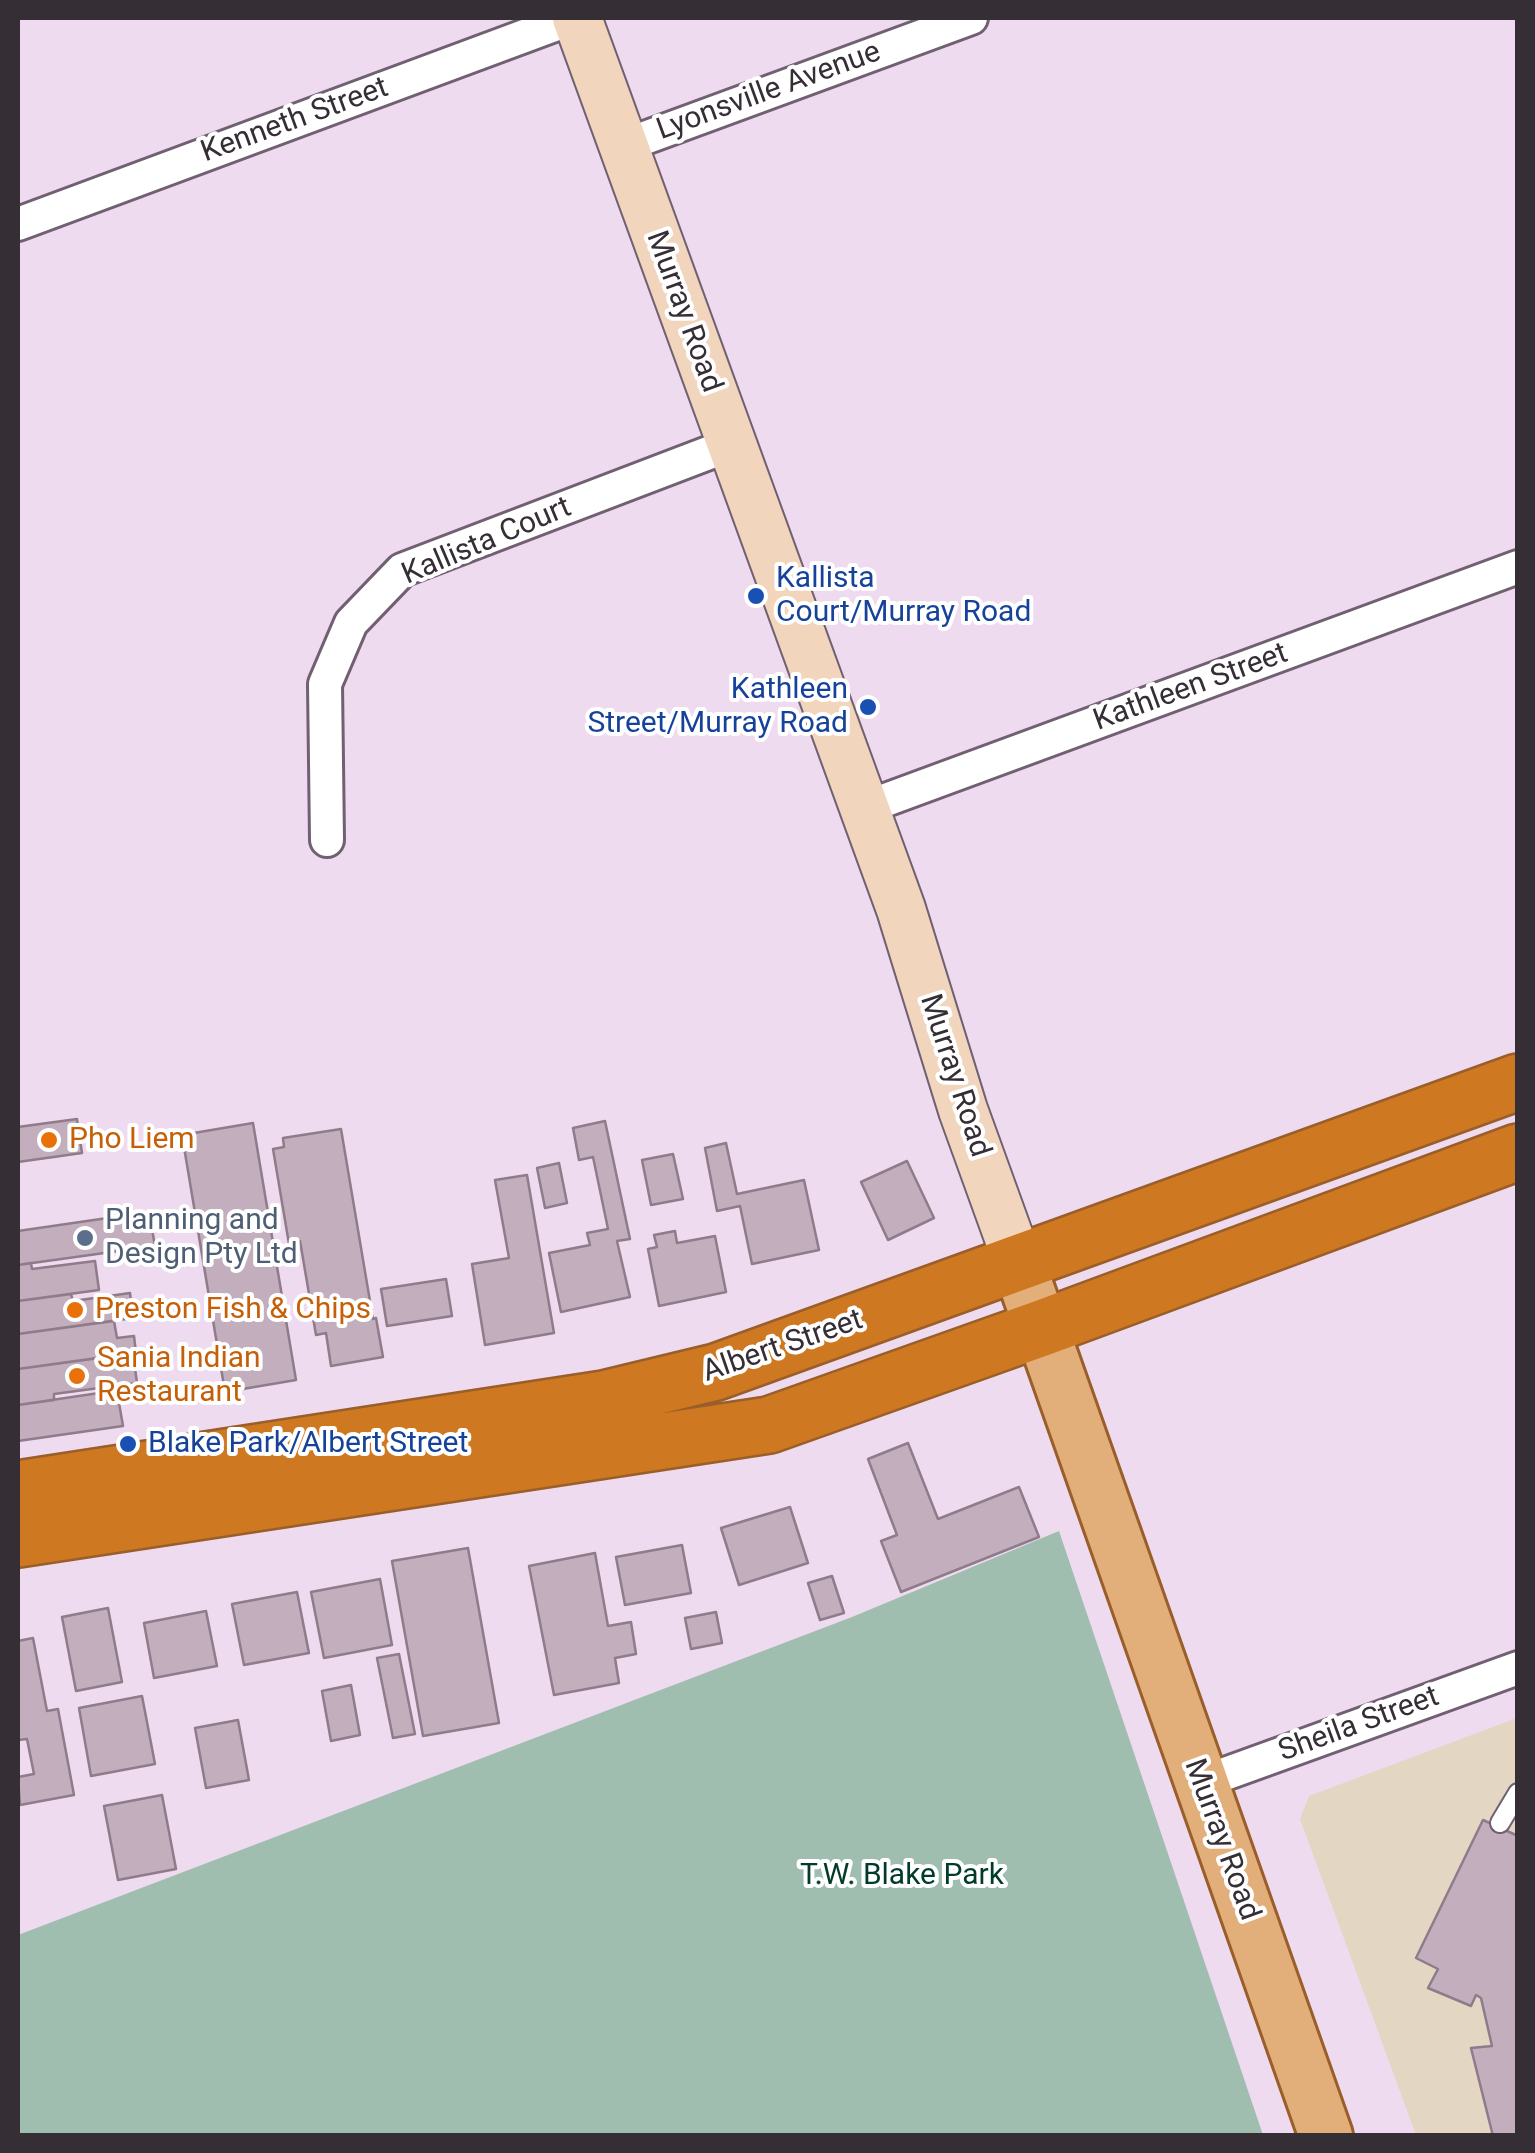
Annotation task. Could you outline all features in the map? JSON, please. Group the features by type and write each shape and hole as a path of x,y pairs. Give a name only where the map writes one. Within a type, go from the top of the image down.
{"highway":[{"name":"Albert Street","path":"18,1540 606,1425 716,1372 1518,1082"},
{"name":"Albert Street","path":"18,1490 606,1425 770,1424 1518,1152"}],"main road":[{"name":"Murray Road","path":"575,18 901,910 963,1110 1326,2136"}],"street":[{"name":"Kenneth Street","path":"18,224 575,18"},
{"name":"Lyonsville Avenue","path":"623,146 971,18"},
{"name":"Kallista Court","path":"327,840 325,684 351,623 402,570 732,444"},
{"name":"Kathleen Street","path":"864,808 1518,567"},
{"name":"Sheila Street","path":"1200,1783 1518,1668"}],"lane":[{"path":"1500,1823 1518,1793"}],"shaded area":[{"path":"1517,1718 1517,2135 1416,2135 1300,1819 1309,1796"}],"green space":[{"name":"T.W. Blake Park","path":"1059,1531 1263,2135 18,2135 18,1935 852,1617"}],"building":[{"name":"Pho Liem","path":"77,1119 82,1153 18,1162 18,1127"},
{"path":"605,1121 630,1239 617,1241 630,1297 561,1312 549,1253 590,1245 587,1233 608,1229 593,1157 579,1160 573,1128"},
{"path":"253,1123 296,1380 225,1392 182,1135"},
{"path":"341,1129 383,1357 331,1366 326,1333 316,1335 300,1241 289,1244 273,1149 284,1147 283,1138"},
{"path":"726,1143 737,1194 804,1180 819,1250 752,1264 740,1206 717,1211 705,1148"},
{"path":"673,1154 683,1199 651,1205 642,1160"},
{"path":"907,1161 934,1218 888,1240 861,1182"},
{"path":"559,1163 567,1203 545,1208 537,1168"},
{"path":"527,1175 554,1333 485,1345 472,1264 509,1258 495,1180"},
{"name":"Planning and Design Pty Ltd","path":"149,1212 155,1246 18,1265 18,1231"},
{"path":"675,1231 677,1243 715,1236 726,1292 659,1306 648,1249 657,1247 654,1235"},
{"path":"95,1261 99,1290 18,1301 18,1265 31,1263 32,1269"},
{"path":"446,1279 452,1316 387,1326 381,1289"},
{"name":"Preston Fish & Chips","path":"130,1293 133,1318 18,1334 18,1301 71,1294 73,1301"},
{"path":"114,1321 117,1338 134,1336 136,1353 18,1369 18,1334"},
{"name":"Sania Indian Restaurant","path":"133,1353 137,1383 54,1394 54,1400 18,1405 18,1369"},
{"path":"99,1393 100,1400 118,1397 123,1426 18,1441 18,1405"},
{"path":"908,1443 938,1519 1019,1487 1039,1537 901,1592 881,1541 897,1535 868,1459"},
{"path":"790,1507 808,1563 739,1585 721,1528"},
{"path":"682,1545 691,1593 625,1605 616,1557"},
{"path":"468,1548 499,1723 423,1736 392,1561"},
{"path":"595,1553 608,1626 631,1622 636,1654 615,1658 619,1683 554,1695 529,1566"},
{"path":"832,1576 844,1613 820,1620 808,1583"},
{"path":"380,1579 392,1645 324,1658 311,1592"},
{"path":"297,1592 309,1653 244,1665 232,1604"},
{"path":"108,1608 122,1682 76,1691 62,1617"},
{"path":"206,1611 217,1666 154,1678 144,1623"},
{"path":"716,1612 722,1643 691,1649 685,1618"},
{"path":"33,1638 47,1711 58,1709 74,1795 20,1805 18,1777 34,1774 27,1739 18,1740 18,1641"},
{"path":"399,1654 415,1734 393,1738 377,1658"},
{"path":"351,1685 360,1735 331,1741 322,1691"},
{"path":"142,1696 155,1764 91,1776 79,1708"},
{"path":"238,1720 249,1780 206,1788 195,1728"},
{"path":"162,1795 176,1869 118,1880 104,1806"},
{"path":"1483,1820 1518,1836 1518,2136 1493,2136 1471,2048 1492,2046 1481,1998 1476,1995 1471,2006 1428,1988 1438,1969 1416,1958"}],"place":[{"name":"Kallista Court/Murray Road","path":"756,596"},
{"name":"Kathleen Street/Murray Road","path":"868,707"},
{"name":"Pho Liem","path":"49,1140"},
{"name":"Planning and Design Pty Ltd","path":"85,1238"},
{"name":"Preston Fish & Chips","path":"75,1310"},
{"name":"Sania Indian Restaurant","path":"77,1376"},
{"name":"Blake Park/Albert Street","path":"128,1444"}]}
